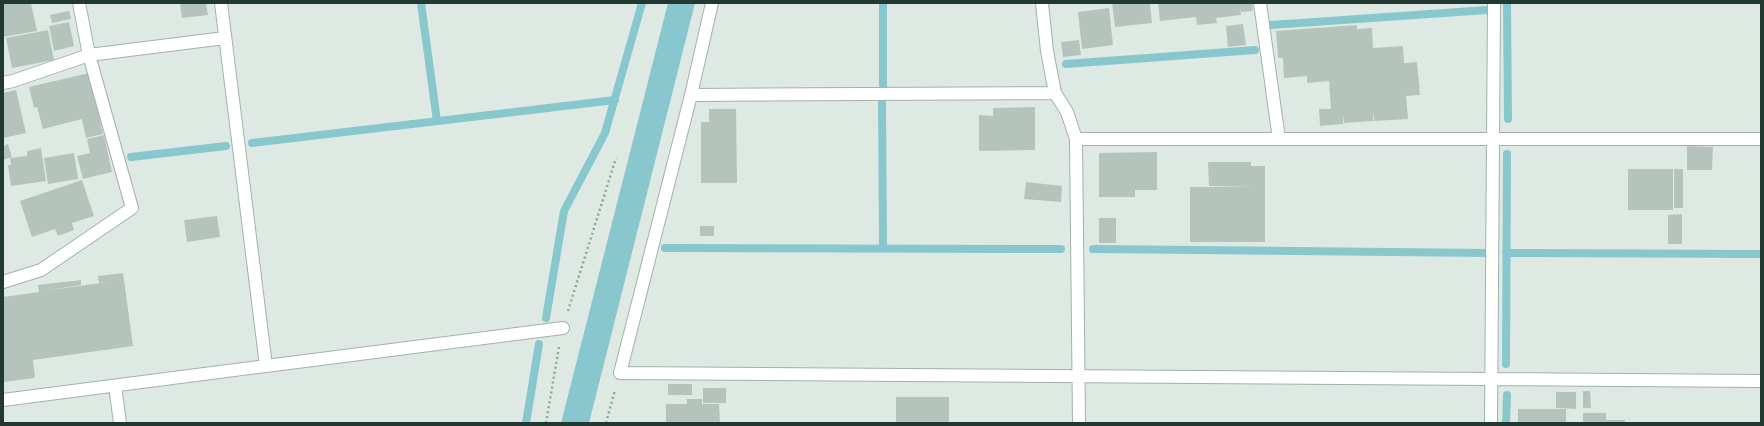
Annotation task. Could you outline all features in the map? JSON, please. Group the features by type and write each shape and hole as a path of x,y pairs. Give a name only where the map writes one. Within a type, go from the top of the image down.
{"street":[{"path":"3,282 42,270 132,208 89,55 79,3"},
{"path":"221,3 266,366"},
{"path":"712,3 691,95 620,372 1761,381"},
{"path":"1042,3 1046,51 1054,93 1067,112 1076,139 1080,376 1079,423"},
{"path":"1260,3 1279,139"},
{"path":"1491,423 1494,3"},
{"path":"3,83 89,55 225,38"},
{"path":"691,95 1054,93"},
{"path":"1076,139 1761,139"},
{"path":"3,400 563,328"},
{"path":"116,386 120,423"}],"path":[{"path":"546,423 563,328 616,158"},
{"path":"606,423 620,372"}],"water":[{"path":"668,3 695,3 589,423 561,423"}],"building":[{"path":"3,3 31,3 37,31 3,37"},
{"path":"180,3 206,3 208,15 182,18"},
{"path":"1112,3 1150,3 1152,23 1115,27"},
{"path":"1158,3 1252,3 1253,11 1241,12 1240,5 1241,15 1216,18 1217,23 1197,25 1196,17 1160,21"},
{"path":"1109,8 1113,45 1082,49 1078,12"},
{"path":"69,11 71,19 52,23 50,15"},
{"path":"69,22 74,46 54,51 49,26"},
{"path":"1243,24 1246,45 1228,47 1226,26"},
{"path":"1357,25 1357,29 1372,28 1373,48 1403,46 1404,63 1417,62 1420,95 1406,96 1408,119 1374,121 1373,111 1373,121 1344,123 1343,114 1343,124 1320,126 1319,109 1331,109 1329,81 1307,83 1307,76 1284,78 1283,58 1278,58 1276,31"},
{"path":"48,30 54,60 12,68 6,38"},
{"path":"1079,40 1081,55 1063,57 1061,42"},
{"path":"89,73 103,134 86,138 82,119 43,129 37,107 34,108 29,87"},
{"path":"16,90 26,133 3,138 3,93"},
{"path":"1035,107 1035,150 979,151 979,115 993,116 993,108"},
{"path":"709,109 736,109 737,183 701,183 701,122 709,122"},
{"path":"104,135 112,172 83,179 77,156 90,153 87,139"},
{"path":"8,144 12,157 3,160 3,146"},
{"path":"1687,146 1713,147 1712,170 1687,170"},
{"path":"41,148 46,181 11,186 8,165 11,165 10,158 27,156 27,151"},
{"path":"1157,152 1157,190 1135,190 1135,197 1099,197 1099,153"},
{"path":"74,153 78,179 48,184 44,158"},
{"path":"1208,162 1251,162 1251,166 1265,166 1265,242 1190,242 1190,187 1252,187 1209,186"},
{"path":"1628,169 1673,169 1673,210 1628,210"},
{"path":"1674,169 1683,169 1683,208 1674,208"},
{"path":"82,180 94,216 72,223 74,230 58,236 55,229 32,237 20,201"},
{"path":"1026,182 1062,186 1061,202 1024,199"},
{"path":"1682,214 1682,244 1668,244 1668,215"},
{"path":"217,216 220,237 187,242 184,220"},
{"path":"1099,218 1116,218 1116,243 1099,243"},
{"path":"700,226 714,226 714,236 700,236"},
{"path":"123,273 133,346 33,360 35,378 3,382 3,297 39,292 38,285 81,280 81,285 43,291 115,281 99,283 98,276"},
{"path":"668,384 692,384 692,395 668,395"},
{"path":"703,388 726,388 726,403 703,403"},
{"path":"1583,391 1590,391 1591,408 1583,408"},
{"path":"1556,392 1576,392 1576,409 1556,408"},
{"path":"896,397 949,397 949,423 896,423"},
{"path":"687,399 702,399 702,404 719,404 720,423 666,423 666,404 687,404"},
{"path":"1518,409 1566,409 1566,423 1518,423"},
{"path":"1583,413 1606,413 1606,420 1625,420 1625,423 1583,423"}],"waterway":[{"path":"421,3 437,121"},
{"path":"546,318 564,211 605,133 642,3"},
{"path":"883,3 883,86"},
{"path":"1507,3 1508,119"},
{"path":"1271,25 1487,10"},
{"path":"1066,64 1255,50"},
{"path":"252,143 615,100"},
{"path":"882,103 883,248"},
{"path":"131,157 226,146"},
{"path":"1506,364 1507,154"},
{"path":"665,248 1061,249"},
{"path":"1093,249 1487,253"},
{"path":"1506,253 1761,254"},
{"path":"526,423 539,344"},
{"path":"1506,423 1507,395"}]}
